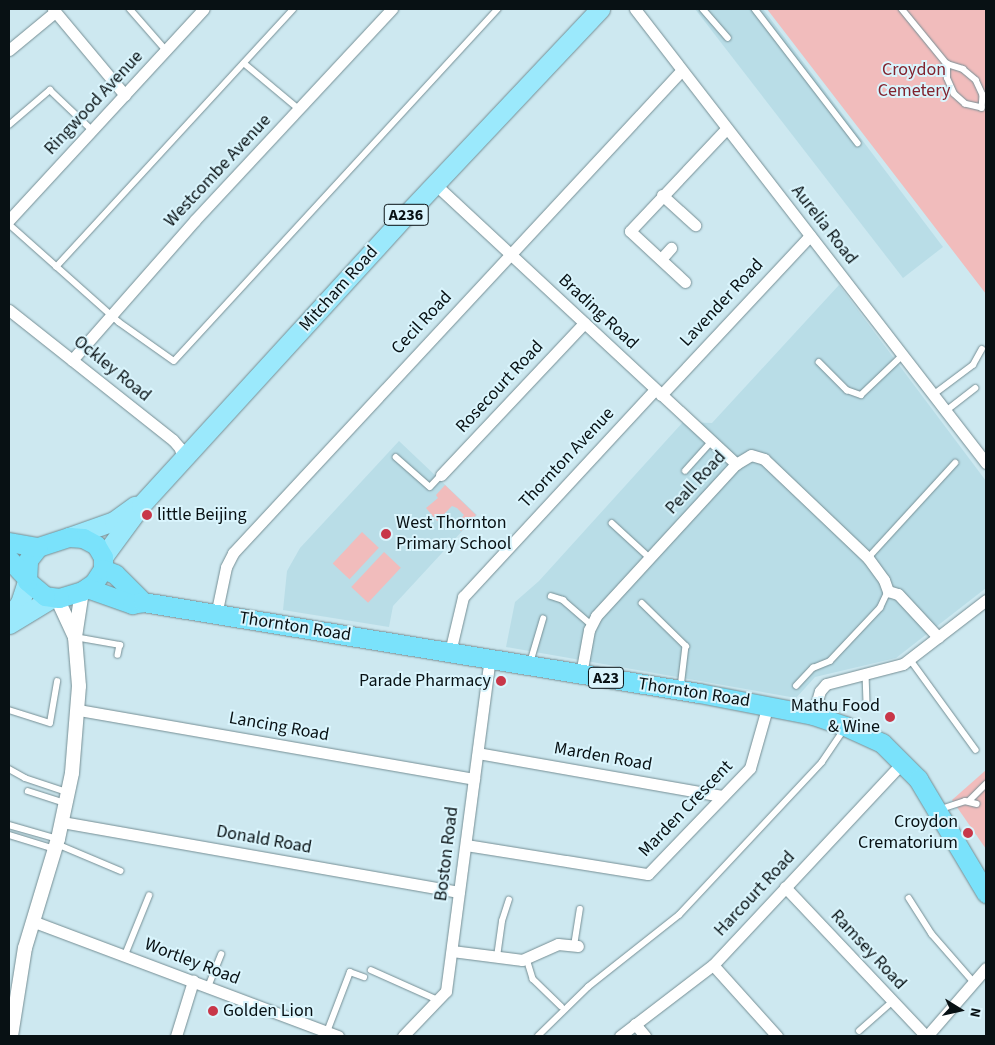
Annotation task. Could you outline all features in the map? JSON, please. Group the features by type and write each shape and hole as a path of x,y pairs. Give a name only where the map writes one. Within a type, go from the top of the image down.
{"highway":[{"path":"9,542 38,547 69,537 89,541 103,563 143,602"},
{"path":"26,578 28,560 38,547"},
{"path":"9,559 26,578 54,598 84,590 94,584 103,563"},
{"name":"Thornton Road","path":"84,590 132,604 143,602 530,665 768,705 813,715 845,726 882,743 903,762 938,810 985,888"}],"main road":[{"name":"Mitcham Road","path":"103,563 141,505 183,462 600,9"},
{"name":"Mitcham Road","path":"69,537 114,520 141,505"},
{"path":"9,617 22,598 26,578"},
{"path":"9,624 54,598"}],"street":[{"name":"Ringwood Avenue","path":"9,222 204,9"},
{"name":"Westcombe Avenue","path":"72,360 392,9"},
{"name":"Aurelia Road","path":"635,9 986,462"},
{"path":"9,50 54,10 125,95"},
{"name":"Cecil Road","path":"216,615 226,567 233,553 682,70"},
{"path":"685,282 630,231 727,128"},
{"name":"Brading Road","path":"436,185 736,464"},
{"path":"662,195 695,225"},
{"name":"Lavender Road","path":"658,392 810,236"},
{"path":"661,259 671,248"},
{"name":"Ockley Road","path":"9,310 173,440 178,446 183,462"},
{"name":"Rosecourt Road","path":"441,475 584,322"},
{"name":"Thornton Avenue","path":"450,652 463,596 658,392"},
{"name":"Peall Road","path":"591,624 736,464 751,455 764,459 868,558 884,580 888,591"},
{"path":"11,1036 18,980 32,921 57,844 68,798 78,710 75,637 84,590"},
{"path":"888,591 898,594 938,637"},
{"path":"54,598 75,637"},
{"path":"813,715 822,687 899,666 986,600"},
{"path":"581,674 591,624"},
{"name":"Boston Road","path":"403,1036 439,1001 446,991 490,659"},
{"name":"Marden Crescent","path":"466,845 648,874 752,764 768,705"},
{"name":"Lancing Road","path":"78,710 474,779"},
{"name":"Marden Road","path":"478,753 722,796"},
{"name":"Harcourt Road","path":"620,1036 713,965 903,762"},
{"name":"Donald Road","path":"62,822 460,892"},
{"name":"Ramsey Road","path":"785,887 926,1036"},
{"name":"Wortley Road","path":"32,921 332,1034"},
{"path":"452,951 527,959 558,944 576,946"},
{"path":"713,965 777,1036"},
{"path":"926,1036 972,980 986,968"},
{"path":"176,1036 193,981"},
{"path":"636,1024 645,1036"}],"lane":[{"path":"130,9 166,50"},
{"path":"56,267 293,9"},
{"path":"9,222 56,267 112,315 174,361 498,9"},
{"path":"703,9 728,38"},
{"path":"755,9 858,143"},
{"path":"902,9 947,64 963,69 976,80 983,95 982,108"},
{"path":"244,63 298,110"},
{"path":"947,64 947,78 954,94 965,104 982,108 986,113"},
{"path":"9,125 50,90 92,130"},
{"path":"933,395 973,364 982,349"},
{"path":"819,362 847,390 861,395 902,356"},
{"path":"946,411 975,388"},
{"path":"685,471 711,442"},
{"path":"396,456 430,487 441,475"},
{"path":"868,558 955,463"},
{"path":"612,523 650,558"},
{"path":"796,686 813,668 830,661 880,608 888,591"},
{"path":"551,596 563,600 591,624"},
{"path":"642,603 686,646 680,690"},
{"path":"530,665 543,619"},
{"path":"75,637 120,645 118,654"},
{"path":"910,659 976,750"},
{"path":"866,674 868,702"},
{"path":"9,710 50,723 57,682"},
{"path":"538,1036 588,988 679,915 822,762 845,726"},
{"path":"9,769 68,798"},
{"path":"938,810 969,801 986,784"},
{"path":"28,791 68,798"},
{"path":"969,801 977,804"},
{"path":"9,825 120,871"},
{"path":"9,835 57,844"},
{"path":"125,955 149,896"},
{"path":"909,898 932,934 972,980"},
{"path":"497,957 502,921 509,900"},
{"path":"576,946 580,909"},
{"path":"208,987 221,955"},
{"path":"527,959 533,979 561,1006"},
{"path":"371,970 439,1001"},
{"path":"332,1034 350,972 364,977"},
{"path":"859,1031 892,1002"}],"shaded area":[{"path":"695,9 763,9 943,247 903,278"},
{"path":"839,285 986,481 986,588 896,658 815,677 796,698 506,647 515,602 539,581 683,422 712,423"},
{"name":"West Thornton Primary School","path":"399,441 477,515 393,606 389,627 283,610 287,571 300,548"}],"green space":[{"name":"Croydon Cemetery","path":"767,9 986,9 986,294 917,204"},
{"path":"445,485 476,515 461,531 456,524 464,515 457,508 452,506 437,521 426,508 438,498 436,495"},
{"path":"362,532 379,548 349,579 333,563"},
{"path":"384,552 401,568 368,603 351,587"},
{"path":"986,770 986,849 952,800"}],"place":[{"name":"little Beijing","path":"147,515"},
{"name":"West Thornton Primary School","path":"386,534"},
{"name":"Parade Pharmacy","path":"501,681"},
{"name":"Mathu Food & Wine","path":"890,717"},
{"name":"Croydon Crematorium","path":"968,833"},
{"name":"Golden Lion","path":"213,1011"}]}
